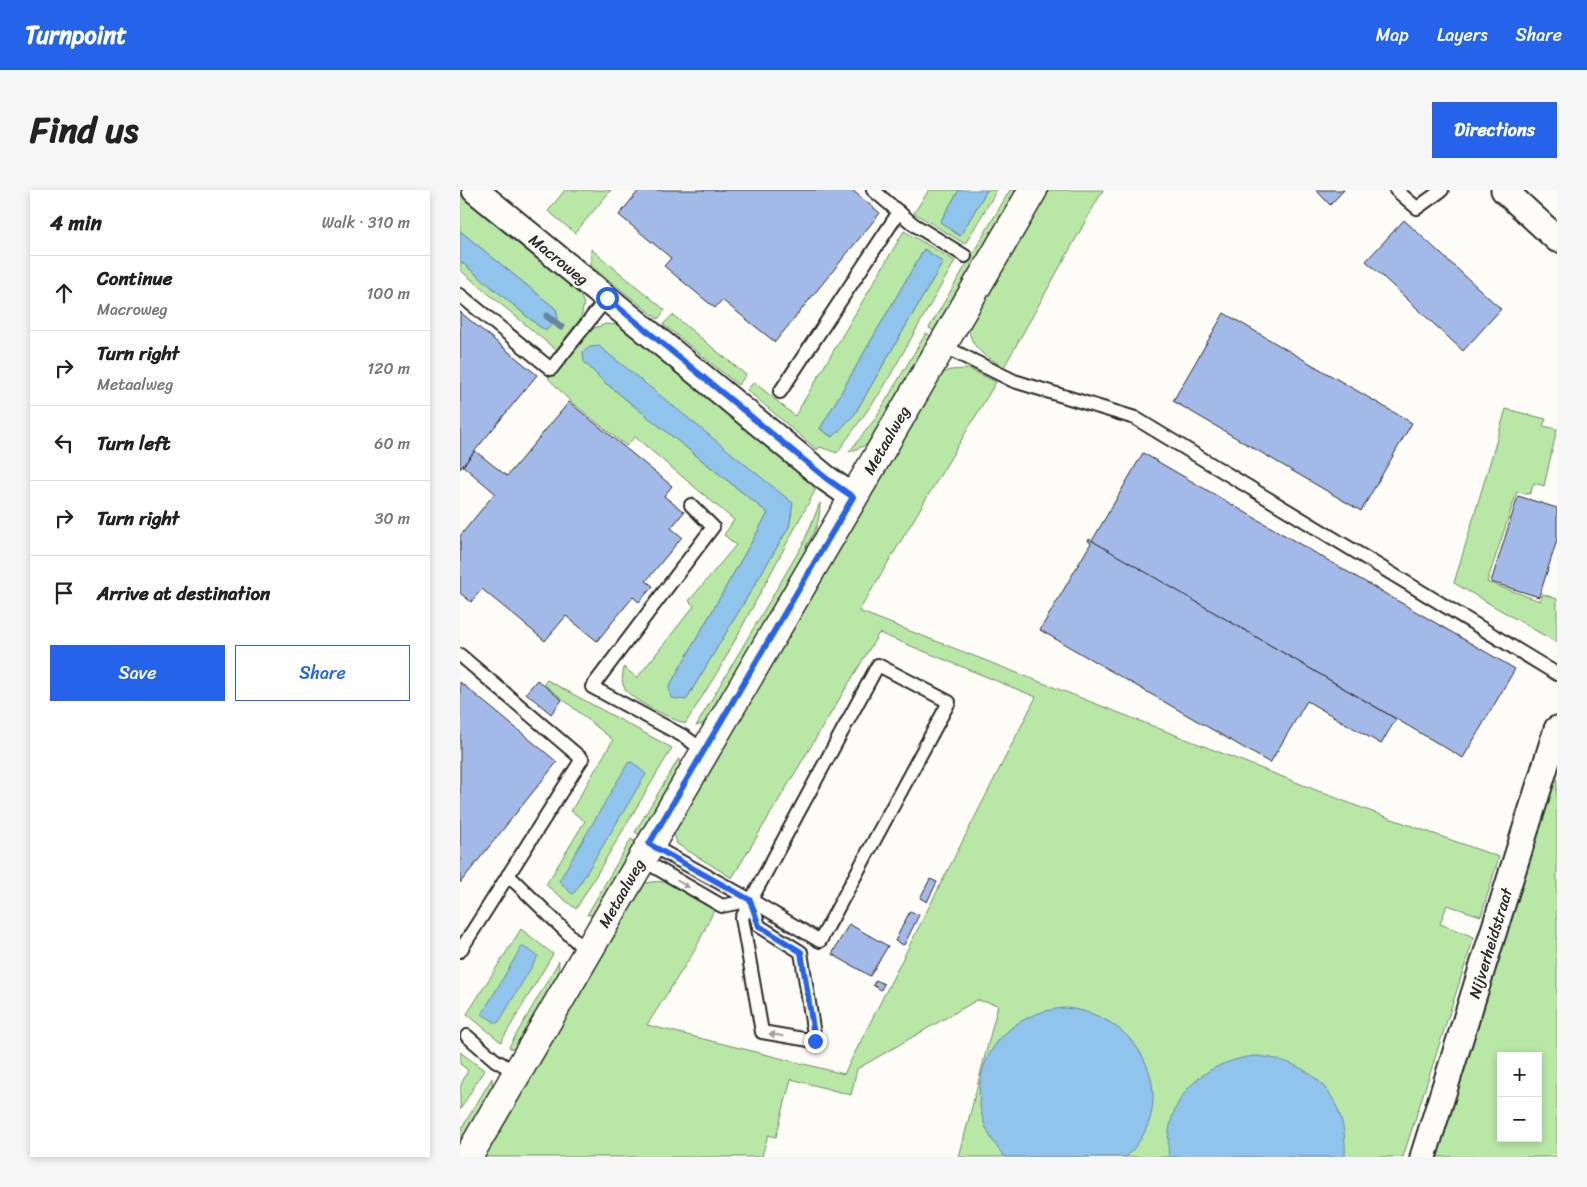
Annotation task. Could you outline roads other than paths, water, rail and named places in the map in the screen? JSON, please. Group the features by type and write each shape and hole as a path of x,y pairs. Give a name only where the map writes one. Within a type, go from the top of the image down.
{"street":[{"name":"Macroweg","path":"475,190 827,479 853,497"},
{"name":"Metaalweg","path":"468,1157 1032,190"},
{"path":"1504,190 1557,239"},
{"name":"Nijverheidstraat","path":"1423,1157 1557,729"}],"lane":[{"path":"873,190 913,224 965,256"},
{"path":"1396,190 1417,208 1442,190"},
{"path":"780,392 899,212"},
{"path":"460,295 550,369 607,298"},
{"path":"941,345 1014,381 1135,418 1557,674"},
{"path":"691,505 713,527 592,687 685,736 704,751"},
{"path":"460,655 582,759 460,951"},
{"path":"645,852 750,900 820,941 949,702 878,665 750,900 742,918 762,1032 815,1041 801,952 759,926 750,900"},
{"path":"645,852 722,906 750,900"},
{"path":"508,875 587,952"},
{"path":"467,1036 496,1060 517,1073"}],"water":[{"path":"959,190 987,190 960,236 940,222"},
{"path":"460,231 556,309 558,318 547,330 540,327 460,261"},
{"path":"924,249 943,262 854,415 833,437 820,429"},
{"path":"599,346 793,503 789,527 686,700 671,698 669,687 768,513 603,381 584,362 583,352 590,347"},
{"path":"632,762 646,774 575,892 572,894 559,881 628,763"},
{"path":"522,946 538,956 499,1022 496,1023 482,1014"},
{"path":"1065,1008 1092,1014 1115,1026 1133,1043 1146,1064 1152,1087 1152,1111 1143,1135 1126,1157 1005,1157 989,1134 981,1110 980,1085 986,1062 998,1042 1015,1025 1038,1013"},
{"path":"1255,1056 1276,1059 1294,1065 1310,1074 1323,1086 1333,1100 1340,1117 1344,1136 1345,1157 1169,1157 1168,1137 1172,1118 1179,1102 1189,1087 1218,1066"}],"waterway":[{"path":"547,316 561,327"}]}
